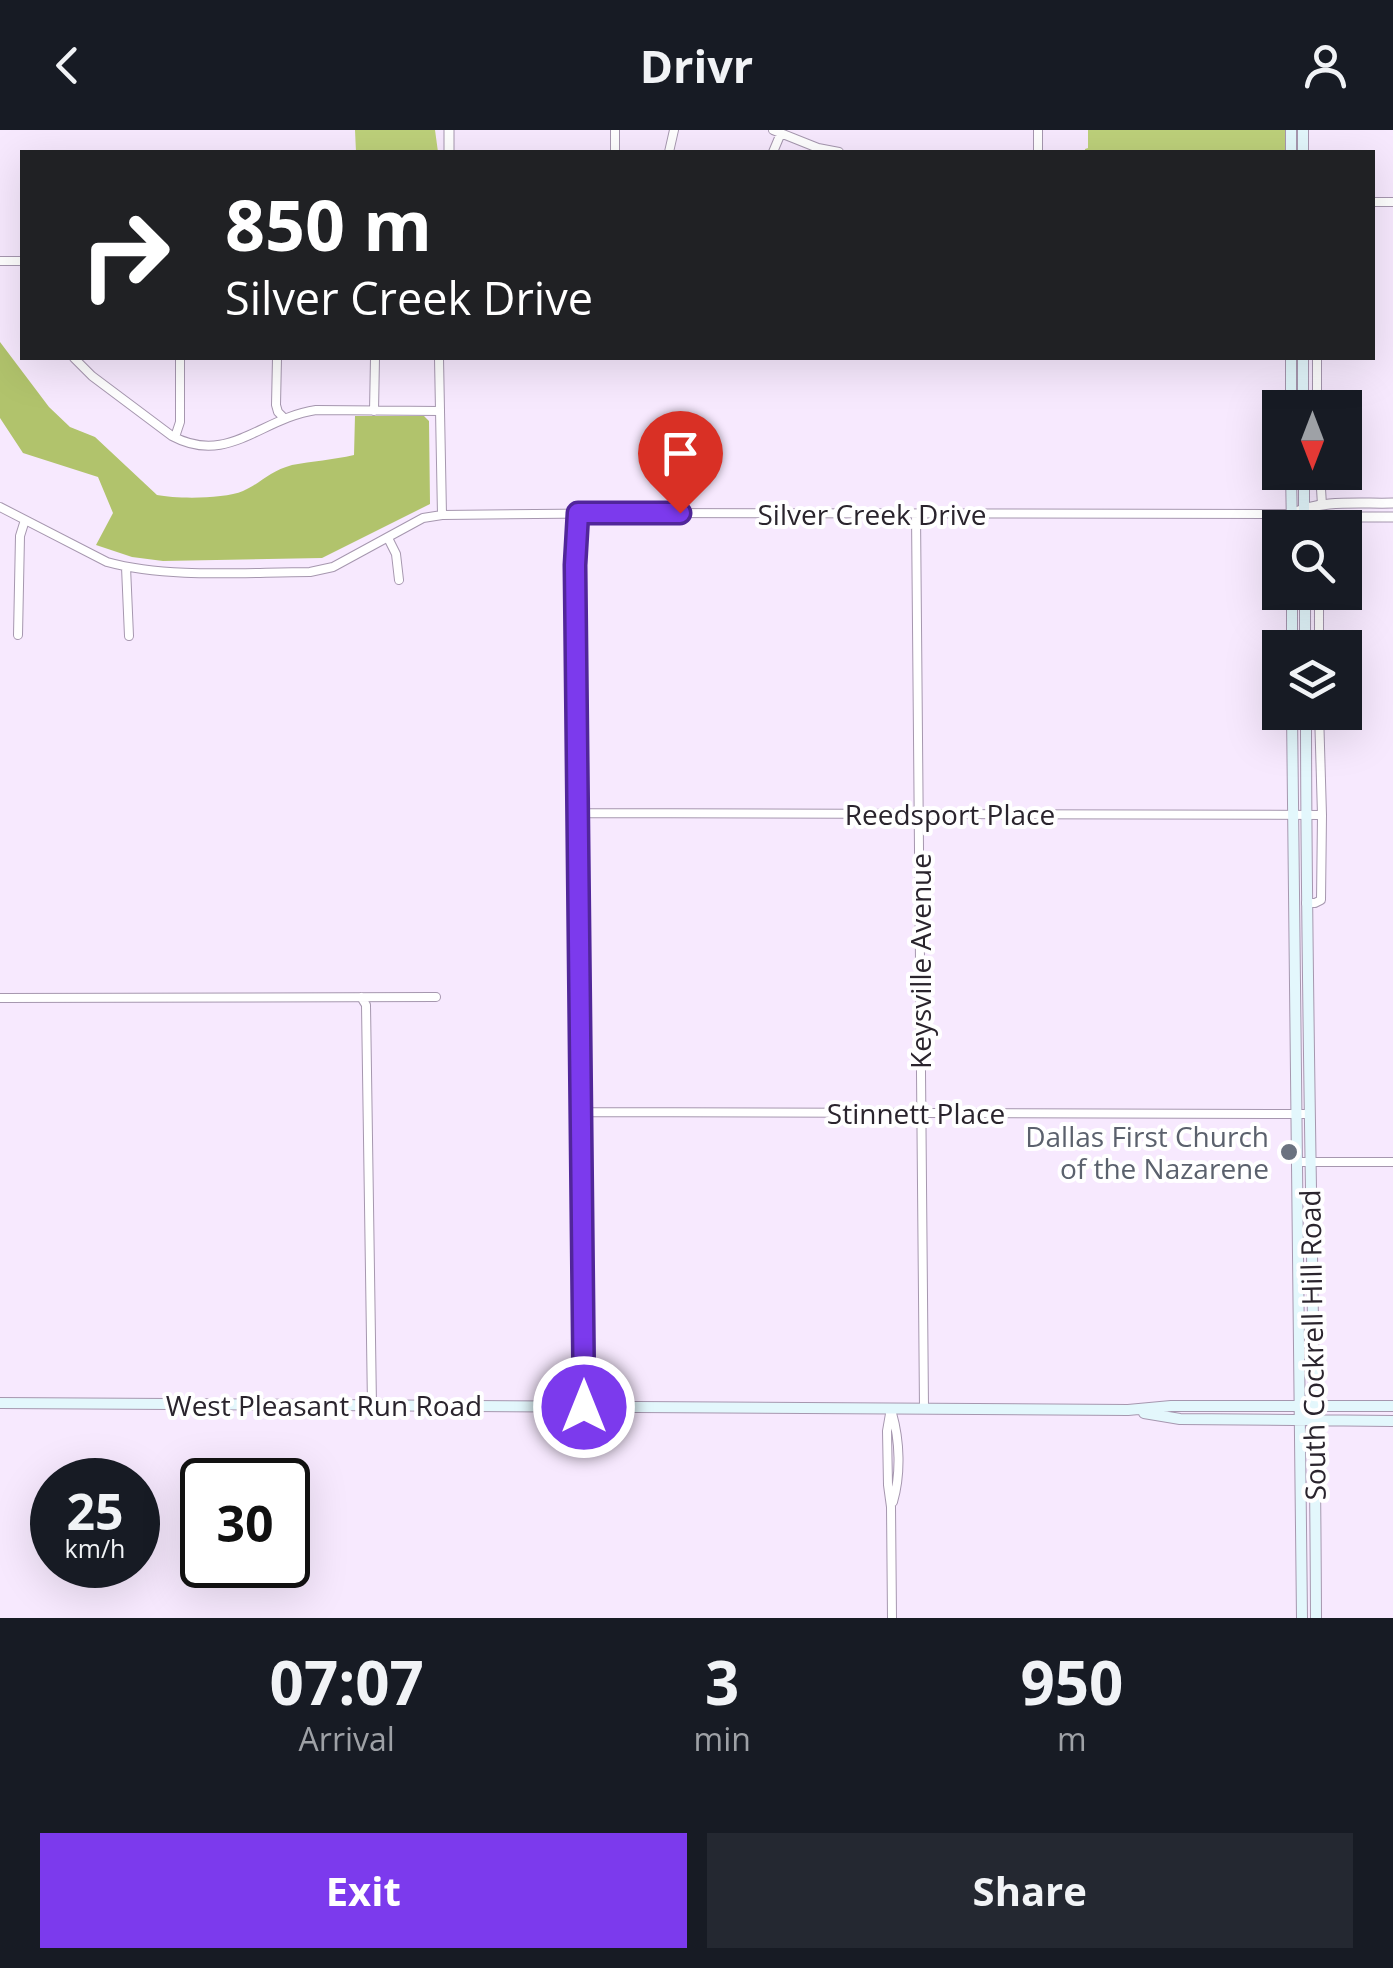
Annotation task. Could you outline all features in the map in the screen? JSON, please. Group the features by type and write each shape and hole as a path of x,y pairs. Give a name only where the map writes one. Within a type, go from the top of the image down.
{"main road":[{"path":"1290,390 1291,360"},
{"path":"1303,360 1303,390"},
{"name":"South Cockrell Hill Road","path":"1293,730 1306,903 1309,1114 1303,1162 1302,1618"},
{"name":"South Cockrell Hill Road","path":"1305,730 1296,1114 1303,1162 1316,1420 1316,1618"},
{"name":"West Pleasant Run Road","path":"0,1403 1128,1410 1172,1406 1393,1406"},
{"name":"West Pleasant Run Road","path":"1128,1410 1180,1419 1393,1420"}],"street":[{"path":"777,132 828,150"},
{"path":"76,360 175,437 200,446 220,446 284,418 316,410 440,411"},
{"path":"175,437 180,422 180,360"},
{"path":"277,360 276,405 284,418"},
{"path":"374,411 376,360"},
{"path":"439,360 442,515"},
{"path":"1317,390 1318,360"},
{"path":"1321,490 1322,505"},
{"name":"Silver Creek Drive","path":"1313,510 1322,505 1393,503"},
{"name":"Silver Creek Drive","path":"0,507 107,562 161,571 310,572 332,567 423,518 442,515 1262,517"},
{"path":"578,513 575,565 584,1407"},
{"name":"Keysville Avenue","path":"916,514 924,1408"},
{"name":"Silver Creek Drive","path":"1362,520 1393,517"},
{"path":"18,635 20,536 25,520"},
{"path":"388,538 396,554 398,580"},
{"path":"126,567 129,636"},
{"path":"1306,903 1321,900 1320,730"},
{"name":"Reedsport Place","path":"577,813 1322,815"},
{"path":"0,998 436,996"},
{"path":"361,997 366,1004 369,1078 372,1406"},
{"name":"Stinnett Place","path":"582,1112 1309,1114"},
{"path":"1303,1162 1393,1162"},
{"path":"891,1408 898,1433 897,1487 891,1506 892,1618"}],"green space":[{"path":"355,130 435,130 438,150 356,150"},
{"path":"1088,130 1287,130 1288,150 1085,150"},
{"path":"0,342 49,407 70,427 95,437 157,495 200,498 235,494 292,465 354,455 355,416 424,416 429,421 430,504 322,558 163,561 132,557 96,545 113,513 98,477 23,453 0,418"}],"place":[{"name":"Dallas First Church of the Nazarene","path":"1289,1152"}],"route":[{"path":"584,1407 575,565 578,513 680,513"}]}
